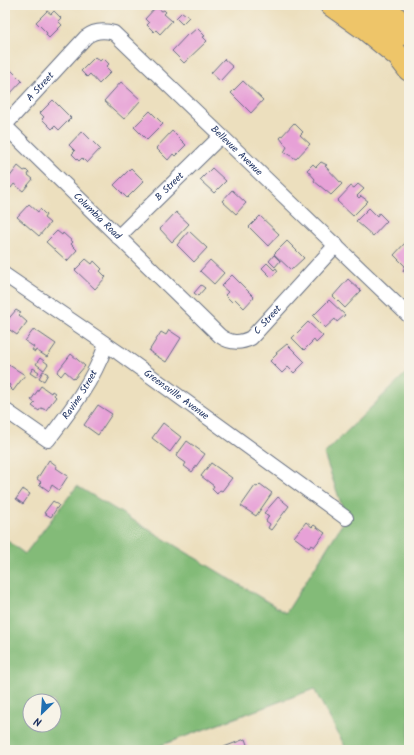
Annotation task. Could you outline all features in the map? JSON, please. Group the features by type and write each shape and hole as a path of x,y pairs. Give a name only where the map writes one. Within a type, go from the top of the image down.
{"highway":[{"path":"331,5 366,29 404,63"},
{"path":"359,5 404,63"},
{"path":"386,5 409,35"}],"street":[{"name":"Bellevue Avenue","path":"59,65 89,34 105,30 114,33 126,42 221,136 409,316"},
{"name":"A Street","path":"5,126 59,65"},
{"name":"Columbia Road","path":"5,126 189,305"},
{"name":"B Street","path":"118,237 221,136"},
{"name":"C Street","path":"189,305 227,341 236,343 244,341 251,338 336,245"},
{"name":"Greensville Avenue","path":"5,275 106,345 346,518"},
{"name":"Ravine Street","path":"5,410 48,440 84,392 98,366 106,345"}],"green space":[{"path":"409,370 409,750 347,750 314,689 148,750 5,750 5,539 25,554 77,486 286,613 346,518 324,454"}],"building":[{"path":"156,7 162,11 164,10 166,12 164,14 172,21 160,34 156,30 154,32 147,25 149,23 145,19"},
{"path":"47,11 51,14 54,11 61,18 58,21 62,25 49,38 46,35 47,33 36,22"},
{"path":"182,12 189,17 182,24 176,18"},
{"path":"197,28 205,36 203,37 207,41 184,63 172,51 188,34 189,35"},
{"path":"95,57 100,61 103,58 109,64 106,67 111,72 99,84 90,74 87,77 81,71"},
{"path":"224,59 233,67 220,81 211,73"},
{"path":"6,65 22,81 9,95 5,92"},
{"path":"243,81 263,100 251,113 231,93"},
{"path":"121,82 141,100 124,119 104,101"},
{"path":"53,100 71,118 59,130 55,126 52,129 42,119 44,117 40,113"},
{"path":"150,111 163,124 147,140 134,127"},
{"path":"294,123 303,132 300,135 310,144 296,159 284,152 287,147 280,138"},
{"path":"82,131 100,149 87,163 82,158 79,161 72,154 75,151 69,145"},
{"path":"172,131 186,145 175,156 173,154 168,160 156,148"},
{"path":"321,162 327,165 325,166 342,184 331,195 314,181 315,179 307,170 313,164 316,167"},
{"path":"18,166 24,171 26,170 29,173 28,175 33,179 23,191 14,184 11,188 5,183"},
{"path":"131,168 144,181 127,198 114,185"},
{"path":"212,168 226,181 214,193 200,180"},
{"path":"358,184 364,189 357,196 359,198 361,196 368,201 353,216 337,201 351,186 354,188"},
{"path":"232,190 246,203 236,214 222,201"},
{"path":"29,204 38,212 40,209 46,215 44,218 50,223 39,236 17,217"},
{"path":"369,208 377,216 379,213 387,221 373,236 356,221"},
{"path":"176,212 189,224 172,242 160,229"},
{"path":"260,216 279,234 268,246 249,227"},
{"path":"57,231 62,235 63,233 73,242 71,244 77,250 67,261 46,242"},
{"path":"189,231 207,248 194,262 177,245"},
{"path":"287,241 304,258 291,270 274,254"},
{"path":"405,243 409,246 409,276 403,271 405,266 394,255"},
{"path":"274,255 280,261 275,267 269,261"},
{"path":"86,259 92,264 94,261 102,269 100,271 106,277 95,289 75,270"},
{"path":"210,260 224,273 214,284 200,271"},
{"path":"267,263 274,270 276,268 278,271 271,277 262,268"},
{"path":"232,275 254,297 244,308 235,299 232,302 225,295 228,292 221,286"},
{"path":"348,279 361,291 345,308 333,296"},
{"path":"201,285 205,288 198,296 194,293"},
{"path":"329,300 345,315 337,322 335,319 325,328 313,316"},
{"path":"16,310 21,313 19,315 27,322 17,335 7,328 5,329 5,323"},
{"path":"308,322 323,336 316,343 314,340 304,350 292,338"},
{"path":"34,329 56,344 47,357 36,350 35,352 32,350 34,347 25,341"},
{"path":"169,330 181,338 166,362 149,351 161,332 166,335"},
{"path":"287,344 305,362 294,373 288,367 282,373 270,361 277,354 276,353"},
{"path":"71,354 85,366 74,379 65,371 61,376 57,372"},
{"path":"40,358 48,364 44,370 36,364"},
{"path":"9,365 25,375 13,391 9,387 10,385 5,381 5,371"},
{"path":"33,368 39,372 36,377 30,373"},
{"path":"43,371 48,374 44,381 39,378"},
{"path":"41,386 51,393 52,391 55,393 54,395 56,397 46,410 41,408 39,411 32,406 35,403 31,400"},
{"path":"98,405 112,414 98,435 84,425"},
{"path":"163,423 181,437 170,452 152,438"},
{"path":"187,441 205,454 192,472 184,466 186,463 176,456"},
{"path":"49,460 57,466 56,468 68,476 59,490 52,485 49,491 39,484 41,482 37,479"},
{"path":"211,463 232,478 222,491 220,490 217,494 212,489 214,486 201,476"},
{"path":"260,484 272,493 256,516 241,506 255,486 257,487"},
{"path":"23,489 30,494 23,504 16,499"},
{"path":"278,497 289,506 271,530 268,528 270,524 266,521 269,516 264,513"},
{"path":"53,501 59,505 51,517 44,513"},
{"path":"306,522 312,527 314,525 325,533 314,547 311,545 309,548 294,537"},
{"path":"245,739 249,750 216,750"}]}
